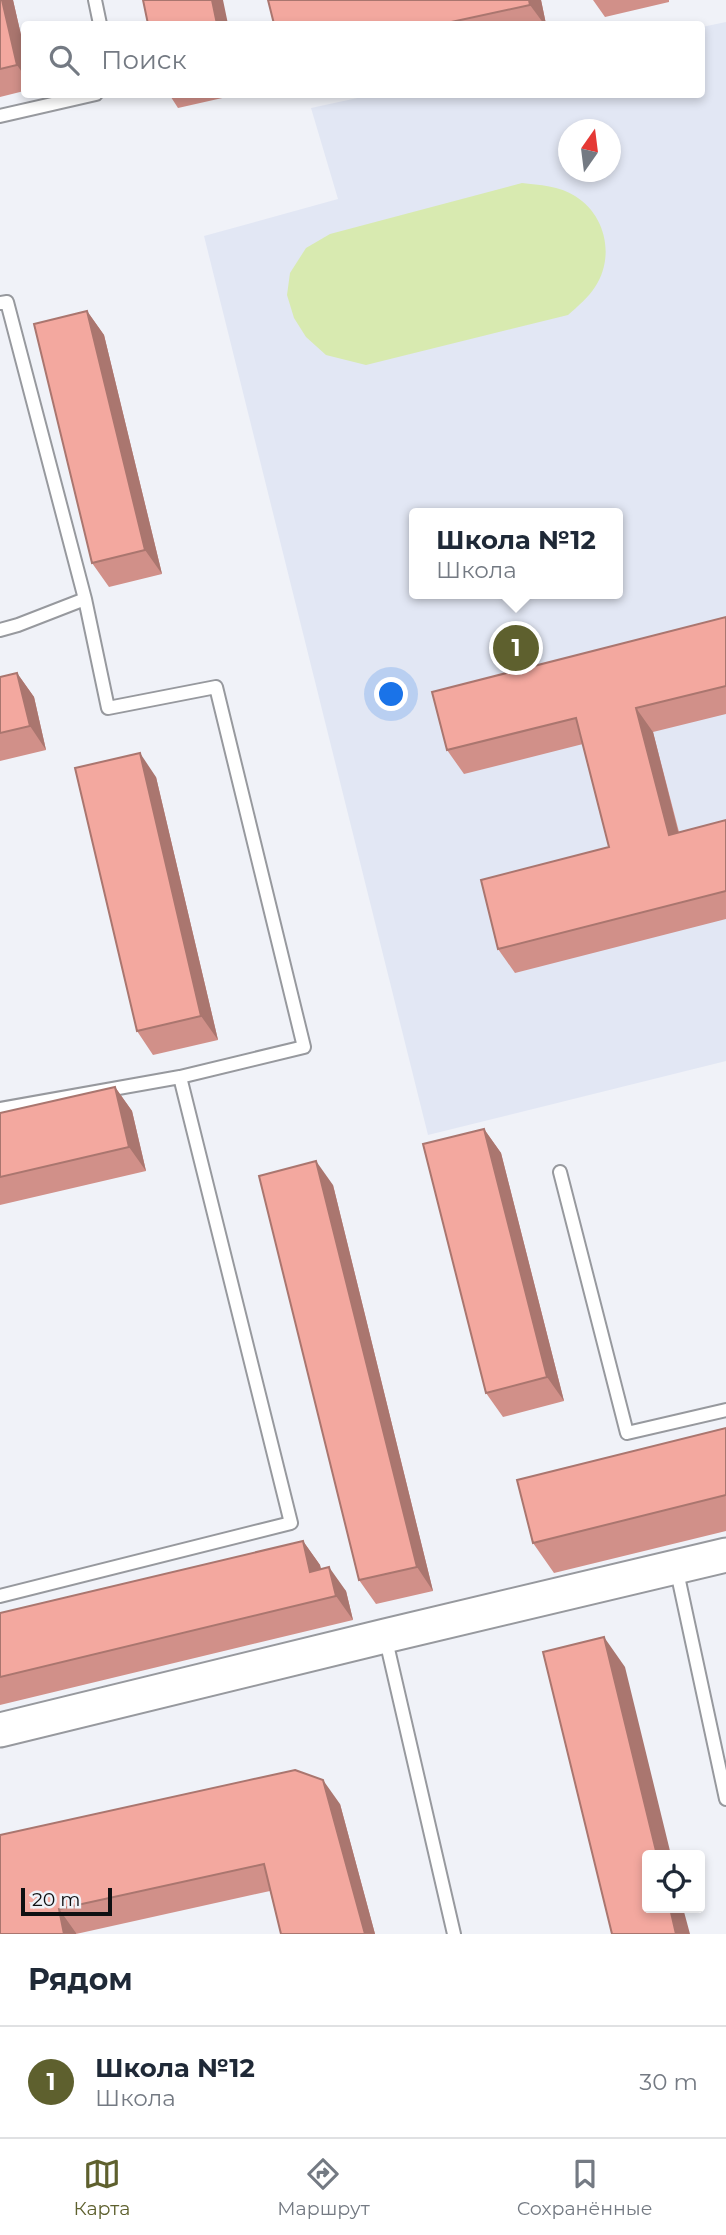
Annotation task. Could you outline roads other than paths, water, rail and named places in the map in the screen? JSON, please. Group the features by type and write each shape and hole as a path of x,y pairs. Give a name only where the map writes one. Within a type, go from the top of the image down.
{"street":[{"path":"0,1730 726,1555"}],"lane":[{"path":"95,0 99,21"},
{"path":"0,116 79,98"},
{"path":"0,303 7,302 85,599 108,708 216,687 304,1047 180,1077 0,1109"},
{"path":"0,629 18,625 85,599"},
{"path":"0,1596 291,1522 180,1077"},
{"path":"560,1172 627,1433 726,1410"},
{"path":"676,1567 726,1799"},
{"path":"385,1636 454,1934"}],"place":[{"name":"Школа №12","path":"516,648"}]}
